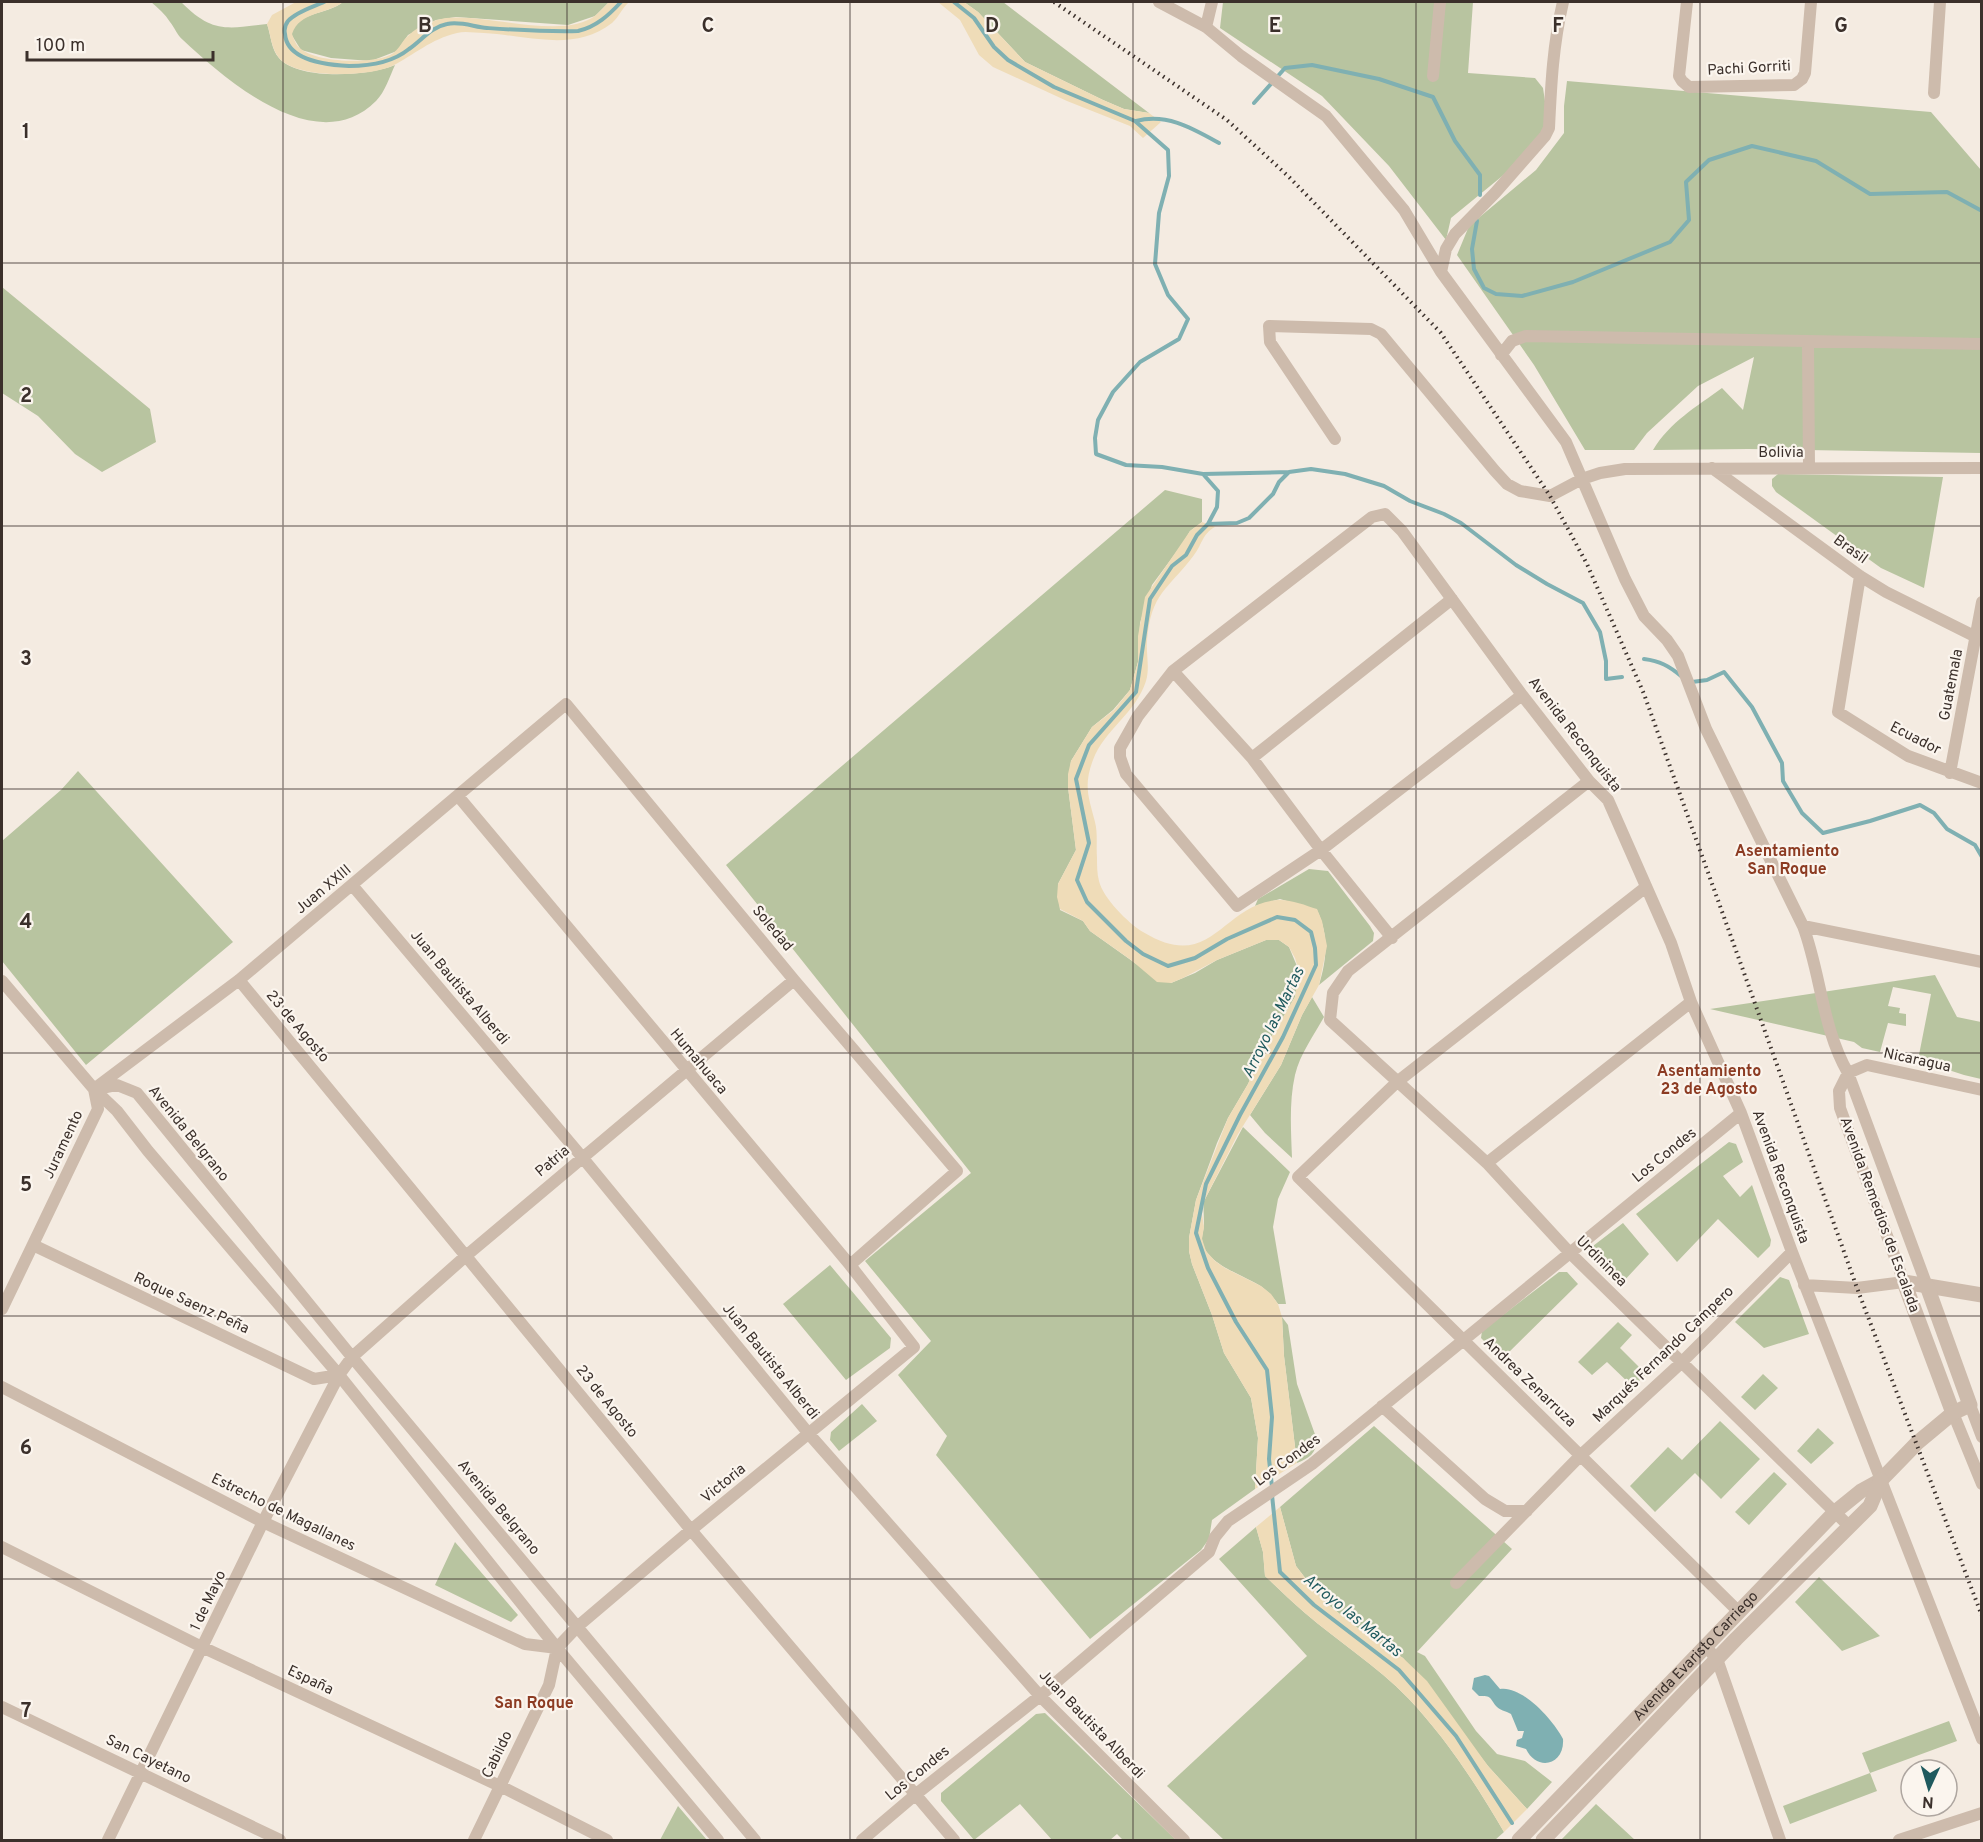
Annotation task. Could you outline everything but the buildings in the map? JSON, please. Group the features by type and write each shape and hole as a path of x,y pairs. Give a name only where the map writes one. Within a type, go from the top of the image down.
{"street":[{"path":"1159,2 1206,27 1241,56 1326,116 1404,210 1441,272 1566,442 1625,579 1644,616 1667,640 1678,656 1706,729 1803,926 1811,946 1824,1009 1840,1059 1848,1073"},
{"path":"1206,27 1212,2"},
{"path":"1433,75 1440,2"},
{"path":"1441,272 1446,249 1455,234 1495,194 1545,136 1549,128 1551,71 1563,2"},
{"name":"Pachi Gorriti","path":"1687,2 1679,76 1689,87 1794,85 1802,79 1805,73 1812,2"},
{"path":"1934,93 1940,2"},
{"name":"Bolivia","path":"1335,439 1270,342 1269,326 1371,329 1381,334 1507,484 1520,491 1550,496 1582,479 1625,469 1982,468"},
{"path":"1501,355 1512,341 1526,336 1982,344"},
{"path":"1808,345 1809,467"},
{"name":"Brasil","path":"1712,468 1860,576 1979,639"},
{"name":"Avenida Reconquista","path":"1173,671 1372,517 1385,514 1402,531 1522,695 1589,781 1608,800 1671,943 1691,1002 1741,1113 1804,1285 1982,1739"},
{"name":"Ecuador","path":"1860,576 1838,712 1908,756 1982,783"},
{"path":"1252,758 1452,599"},
{"name":"Guatemala","path":"1950,772 1979,639 1982,602"},
{"path":"1522,695 1321,850 1237,906 1126,774 1120,758 1120,748 1137,716 1173,671 1252,758 1321,850 1392,938 1589,781"},
{"name":"Juan XXIII","path":"94,1089 239,980 566,704"},
{"name":"Soledad","path":"566,704 794,980 957,1171 850,1265"},
{"name":"Humahuaca","path":"458,796 686,1072 850,1265 914,1347"},
{"name":"Juan Bautista Alberdi","path":"352,885 582,1157 809,1434 1040,1696 1184,1840"},
{"path":"1397,1082 1646,887"},
{"path":"1803,926 1982,962"},
{"name":"Urdininea","path":"1392,938 1348,971 1333,993 1330,1020 1486,1163 1570,1253 1850,1526"},
{"name":"23 de Agosto","path":"239,980 691,1530 954,1840"},
{"name":"Patria","path":"339,1375 352,1357 467,1255 794,980"},
{"path":"2,981 94,1089 117,1110 148,1151 339,1375 557,1648 718,1840"},
{"path":"1486,1163 1691,1002"},
{"name":"Nicaragua","path":"1848,1073 1867,1065 1982,1090"},
{"name":"Avenida Remedios de Escalada","path":"1848,1073 1839,1091 1840,1108 1953,1413 1982,1484"},
{"name":"Avenida Remedios de Escalada","path":"1848,1073 1982,1437"},
{"name":"Andrea Zenarruza","path":"1397,1082 1298,1177 1738,1611"},
{"name":"Avenida Belgrano","path":"94,1089 117,1085 137,1093 352,1357 755,1840"},
{"name":"Juramento","path":"2,1309 98,1109 94,1089"},
{"name":"Los Condes","path":"862,1840 1040,1696 1209,1552 1215,1536 1228,1521 1312,1464 1741,1113"},
{"name":"Roque Saenz Peña","path":"33,1245 314,1379 339,1375"},
{"name":"Marqués Fernando Campero","path":"1456,1583 1581,1455 1681,1363 1792,1252"},
{"path":"1804,1285 1857,1288 1904,1282 1982,1295"},
{"name":"Victoria","path":"557,1648 691,1530 914,1347"},
{"name":"1 de Mayo","path":"108,1840 339,1375"},
{"name":"Estrecho de Magallanes","path":"2,1388 264,1522 525,1644 557,1648"},
{"name":"Avenida Evaristo Carriego","path":"1519,1840 1834,1512 1861,1491 1881,1480 1917,1443 1953,1413 1970,1405"},
{"path":"1382,1406 1485,1499 1505,1511 1527,1511"},
{"name":"Avenida Evaristo Carriego","path":"1543,1840 1717,1659 1870,1506 1881,1480"},
{"name":"España","path":"2,1546 204,1648 500,1786 607,1840"},
{"path":"1704,1646 1717,1659 1780,1840"},
{"name":"Cabildo","path":"474,1840 549,1685 557,1648"},
{"name":"San Cayetano","path":"2,1707 280,1840"},
{"path":"1899,1840 1982,1813"}],"green space":[{"path":"151,2 181,2 202,19 220,26 241,27 267,24 279,58 302,70 352,74 395,65 376,101 353,117 327,122 301,118 274,108 223,75 181,38 166,16"},
{"path":"343,2 609,2 595,16 568,25 456,17 436,20 408,35 397,51 371,61 331,58 301,50 291,34 295,26 307,17 329,10"},
{"path":"964,2 1003,2 1149,113 1124,109 1025,62 978,12"},
{"path":"1223,2 1473,2 1468,73 1535,78 1543,88 1549,128 1517,164 1451,218 1446,240 1389,166 1322,96 1220,28"},
{"path":"1567,81 1931,112 1981,170 1981,453 1748,449 1653,450 1675,423 1722,388 1743,410 1754,357 1698,386 1647,433 1634,450 1585,450 1534,365 1457,255 1469,226 1536,170 1564,133"},
{"path":"2,287 150,409 156,442 102,472 75,454 38,416 2,393"},
{"path":"1778,474 1943,477 1924,588 1881,568 1776,492 1772,486 1772,479"},
{"path":"1165,490 1202,499 1202,522 1190,531 1152,585 1140,623 1138,662 1130,690 1113,710 1092,727 1071,761 1068,787 1076,850 1058,884 1060,910 1083,921 1090,931 1142,968 1171,983 1217,960 1266,940 1279,940 1289,947 1299,971 1295,997 1262,1053 1217,1143 1196,1200 1189,1238 1192,1264 1224,1353 1251,1398 1258,1438 1255,1489 1212,1520 1209,1539 1201,1550 1090,1639 936,1455 947,1436 898,1375 931,1341 865,1261 971,1173 726,865"},
{"path":"78,771 233,942 86,1065 2,961 2,841 61,790"},
{"path":"1309,869 1328,871 1374,933 1373,941 1319,985 1326,947 1324,929 1317,910 1280,899 1255,906 1258,899"},
{"path":"1935,975 1957,1017 1981,1022 1981,1079 1918,1060 1931,994 1893,987 1888,1006 1900,1008 1899,1013 1906,1014 1906,1026 1888,1023 1880,1052 1862,1048 1854,1042 1710,1009"},
{"path":"1312,997 1324,1017 1304,1052 1295,1075 1291,1106 1292,1158 1265,1133 1250,1115 1281,1065"},
{"path":"1243,1127 1290,1172 1278,1199 1273,1227 1286,1304 1278,1304 1262,1287 1217,1262 1204,1247 1202,1238 1204,1201"},
{"path":"1729,1142 1736,1144 1743,1162 1723,1176 1740,1197 1752,1185 1771,1240 1770,1246 1758,1258 1718,1219 1677,1262 1636,1214"},
{"path":"1623,1223 1649,1254 1622,1283 1592,1254 1593,1246"},
{"path":"830,1265 891,1338 890,1348 846,1380 783,1304"},
{"path":"1559,1272 1567,1272 1578,1284 1502,1359 1481,1338 1482,1331"},
{"path":"1780,1277 1789,1280 1809,1334 1764,1348 1735,1322"},
{"path":"1282,1317 1288,1325 1297,1384 1317,1440 1311,1455 1297,1463 1284,1356"},
{"path":"1618,1322 1632,1335 1620,1348 1646,1374 1633,1387 1607,1362 1592,1375 1578,1362"},
{"path":"1763,1374 1778,1388 1755,1410 1741,1397"},
{"path":"862,1404 877,1421 839,1451 830,1440 831,1432"},
{"path":"1720,1421 1760,1459 1721,1499 1695,1473 1655,1512 1630,1486 1668,1447 1682,1460"},
{"path":"1374,1426 1512,1549 1417,1652 1425,1656 1476,1731 1497,1754 1525,1761 1552,1782 1527,1809 1488,1766 1403,1658 1368,1636 1322,1600 1296,1566 1280,1507"},
{"path":"1818,1428 1834,1443 1811,1464 1797,1451"},
{"path":"1774,1472 1787,1484 1749,1525 1735,1512"},
{"path":"1256,1527 1263,1552 1265,1576 1305,1613 1384,1675 1422,1713 1460,1762 1504,1832 1495,1840 1224,1840 1167,1786 1307,1656 1219,1559"},
{"path":"455,1542 518,1615 511,1622 435,1585"},
{"path":"1819,1577 1880,1636 1842,1651 1795,1602"},
{"path":"1045,1713 1176,1840 1123,1840 1117,1834 1110,1840 1052,1840 1020,1804 974,1840 941,1801 941,1793 1036,1714"},
{"path":"1949,1721 1957,1741 1911,1758 1899,1758 1899,1762 1870,1773 1862,1753"},
{"path":"1870,1773 1877,1791 1790,1824 1783,1806"},
{"path":"1596,1804 1635,1840 1561,1840"},
{"path":"678,1806 707,1840 660,1840"}],"sand":[{"path":"296,2 343,2 307,17 301,21 292,34 298,46 309,54 345,61 358,61 390,55 396,51 406,37 417,29 441,19 482,19 565,26 582,22 596,15 609,2 629,2 612,23 582,38 550,40 460,32 439,39 381,70 333,74 301,70 288,65 276,54 267,24 272,15"},
{"path":"938,2 964,2 978,12 1025,62 1124,109 1149,113 1161,122 1143,138 1130,126 1067,101 993,67 979,55 960,20"},
{"path":"1202,522 1215,527 1207,533 1194,555 1157,601 1149,625 1146,681 1135,703 1098,749 1088,777 1088,792 1096,826 1097,872 1101,888 1117,910 1143,932 1166,943 1185,945 1201,942 1242,913 1258,905 1277,900 1292,901 1317,909 1322,921 1327,946 1319,985 1302,1015 1281,1065 1238,1134 1204,1201 1202,1214 1204,1227 1202,1239 1206,1251 1225,1268 1261,1286 1271,1294 1278,1304 1282,1317 1284,1356 1297,1463 1255,1489 1258,1438 1251,1398 1224,1353 1192,1264 1189,1238 1196,1200 1228,1118 1295,997 1299,971 1295,958 1289,947 1279,940 1266,940 1217,960 1171,983 1157,982 1090,931 1083,921 1060,909 1057,897 1058,884 1076,850 1068,787 1071,761 1092,727 1114,710 1130,690 1138,662 1138,636 1145,597 1190,531"},
{"path":"1280,1507 1296,1566 1322,1600 1368,1636 1403,1658 1427,1681 1488,1766 1527,1809 1504,1832 1460,1762 1408,1698 1384,1675 1305,1613 1265,1576 1263,1552 1256,1527"}],"water":[{"path":"1489,1676 1500,1689 1509,1689 1527,1698 1545,1714 1563,1739 1560,1755 1555,1760 1543,1763 1537,1761 1526,1749 1516,1746 1517,1740 1522,1738 1524,1731 1518,1731 1511,1714 1497,1707 1490,1698 1479,1696 1472,1689 1474,1678"}],"waterway":[{"name":"Arroyo las Martas","path":"324,2 300,12 288,21 285,26 287,43 301,56 310,60 349,66 373,64 396,57 431,31 447,24 522,30 578,31 602,20 621,2"},
{"name":"Arroyo las Martas","path":"954,2 974,18 994,47 1008,60 1054,87 1135,121 1168,150 1169,176 1159,213 1155,264 1168,295 1188,319 1179,339 1140,362 1113,392 1098,420 1095,438 1096,454 1126,465 1162,467 1203,474 1218,491 1217,507 1186,555 1172,566 1150,599 1136,692 1089,745 1076,779 1089,843 1077,880 1087,902 1126,941 1143,954 1168,966 1195,958 1227,939 1277,917 1295,920 1311,932 1316,965 1283,1037 1240,1115 1206,1184 1196,1233 1208,1268 1236,1322 1267,1370 1272,1417 1269,1459 1272,1487"},
{"path":"1254,103 1285,68 1312,65 1379,79 1433,97 1455,141 1480,175 1480,195"},
{"path":"1136,121 1169,120 1189,127 1219,143"},
{"path":"1477,221 1472,249 1474,269 1484,288 1496,294 1522,296 1573,282 1670,242 1689,220 1686,182 1709,160 1752,146 1816,161 1870,194 1947,192 1982,211"},
{"path":"1208,524 1237,523 1249,518 1273,494 1279,482 1289,472 1311,469 1345,474 1384,486 1410,501 1461,523 1516,565 1583,603 1600,632 1606,661 1606,679 1622,677"},
{"path":"1203,474 1289,472"},
{"path":"1644,659 1664,664 1681,676"},
{"path":"1692,682 1707,680 1724,672 1752,707 1782,763 1783,781 1802,813 1823,833 1920,805 1934,813 1947,829 1975,845 1982,857"},
{"name":"Arroyo las Martas","path":"1272,1495 1280,1572 1314,1605 1399,1670 1456,1736 1512,1823"}],"railway":[{"path":"1054,2 1227,120 1289,177 1441,333 1550,496 1587,564 1644,694 1857,1288 1982,1616"}],"district":[{"name":"Asentamiento San Roque","path":"1787,861"},
{"name":"Asentamiento 23 de Agosto","path":"1709,1081"},
{"name":"San Roque","path":"534,1704"}]}
